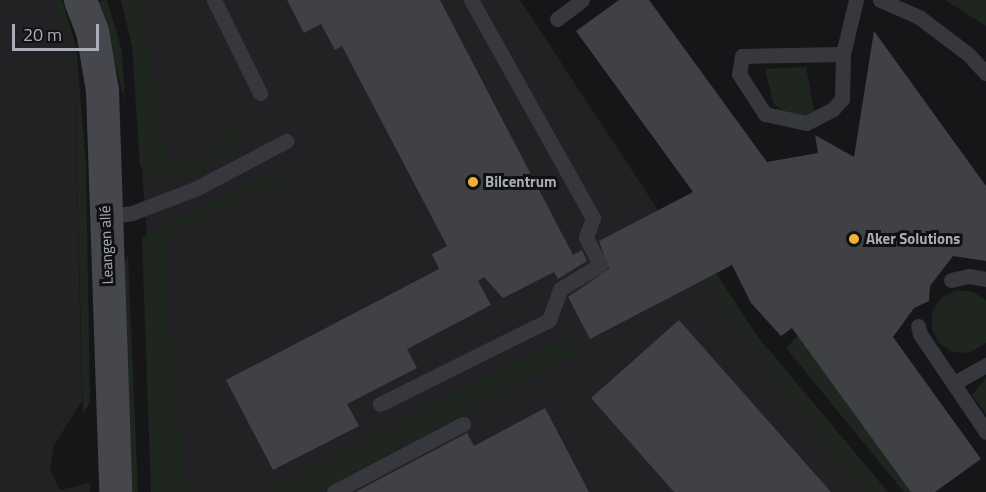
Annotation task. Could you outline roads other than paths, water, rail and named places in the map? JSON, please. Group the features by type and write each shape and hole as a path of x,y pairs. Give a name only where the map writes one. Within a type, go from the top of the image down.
{"street":[{"name":"Leangen allé","path":"80,0 92,31 102,90 115,492"}],"lane":[{"path":"214,0 260,93"},
{"path":"380,404 549,320 560,289 600,265 586,237 593,218 471,0"},
{"path":"557,19 582,0"},
{"path":"843,54 742,56 739,74 765,114 806,123 833,110 842,99 843,54 856,0"},
{"path":"880,0 919,17 969,55 986,73"},
{"path":"105,216 132,213 197,188 286,141"},
{"path":"951,280 969,276 986,279"},
{"path":"918,326 986,432"},
{"path":"954,383 986,365"},
{"path":"334,492 463,424"}],"place":[{"name":"Bilcentrum","path":"473,182"},
{"name":"Aker Solutions","path":"854,239"}]}
